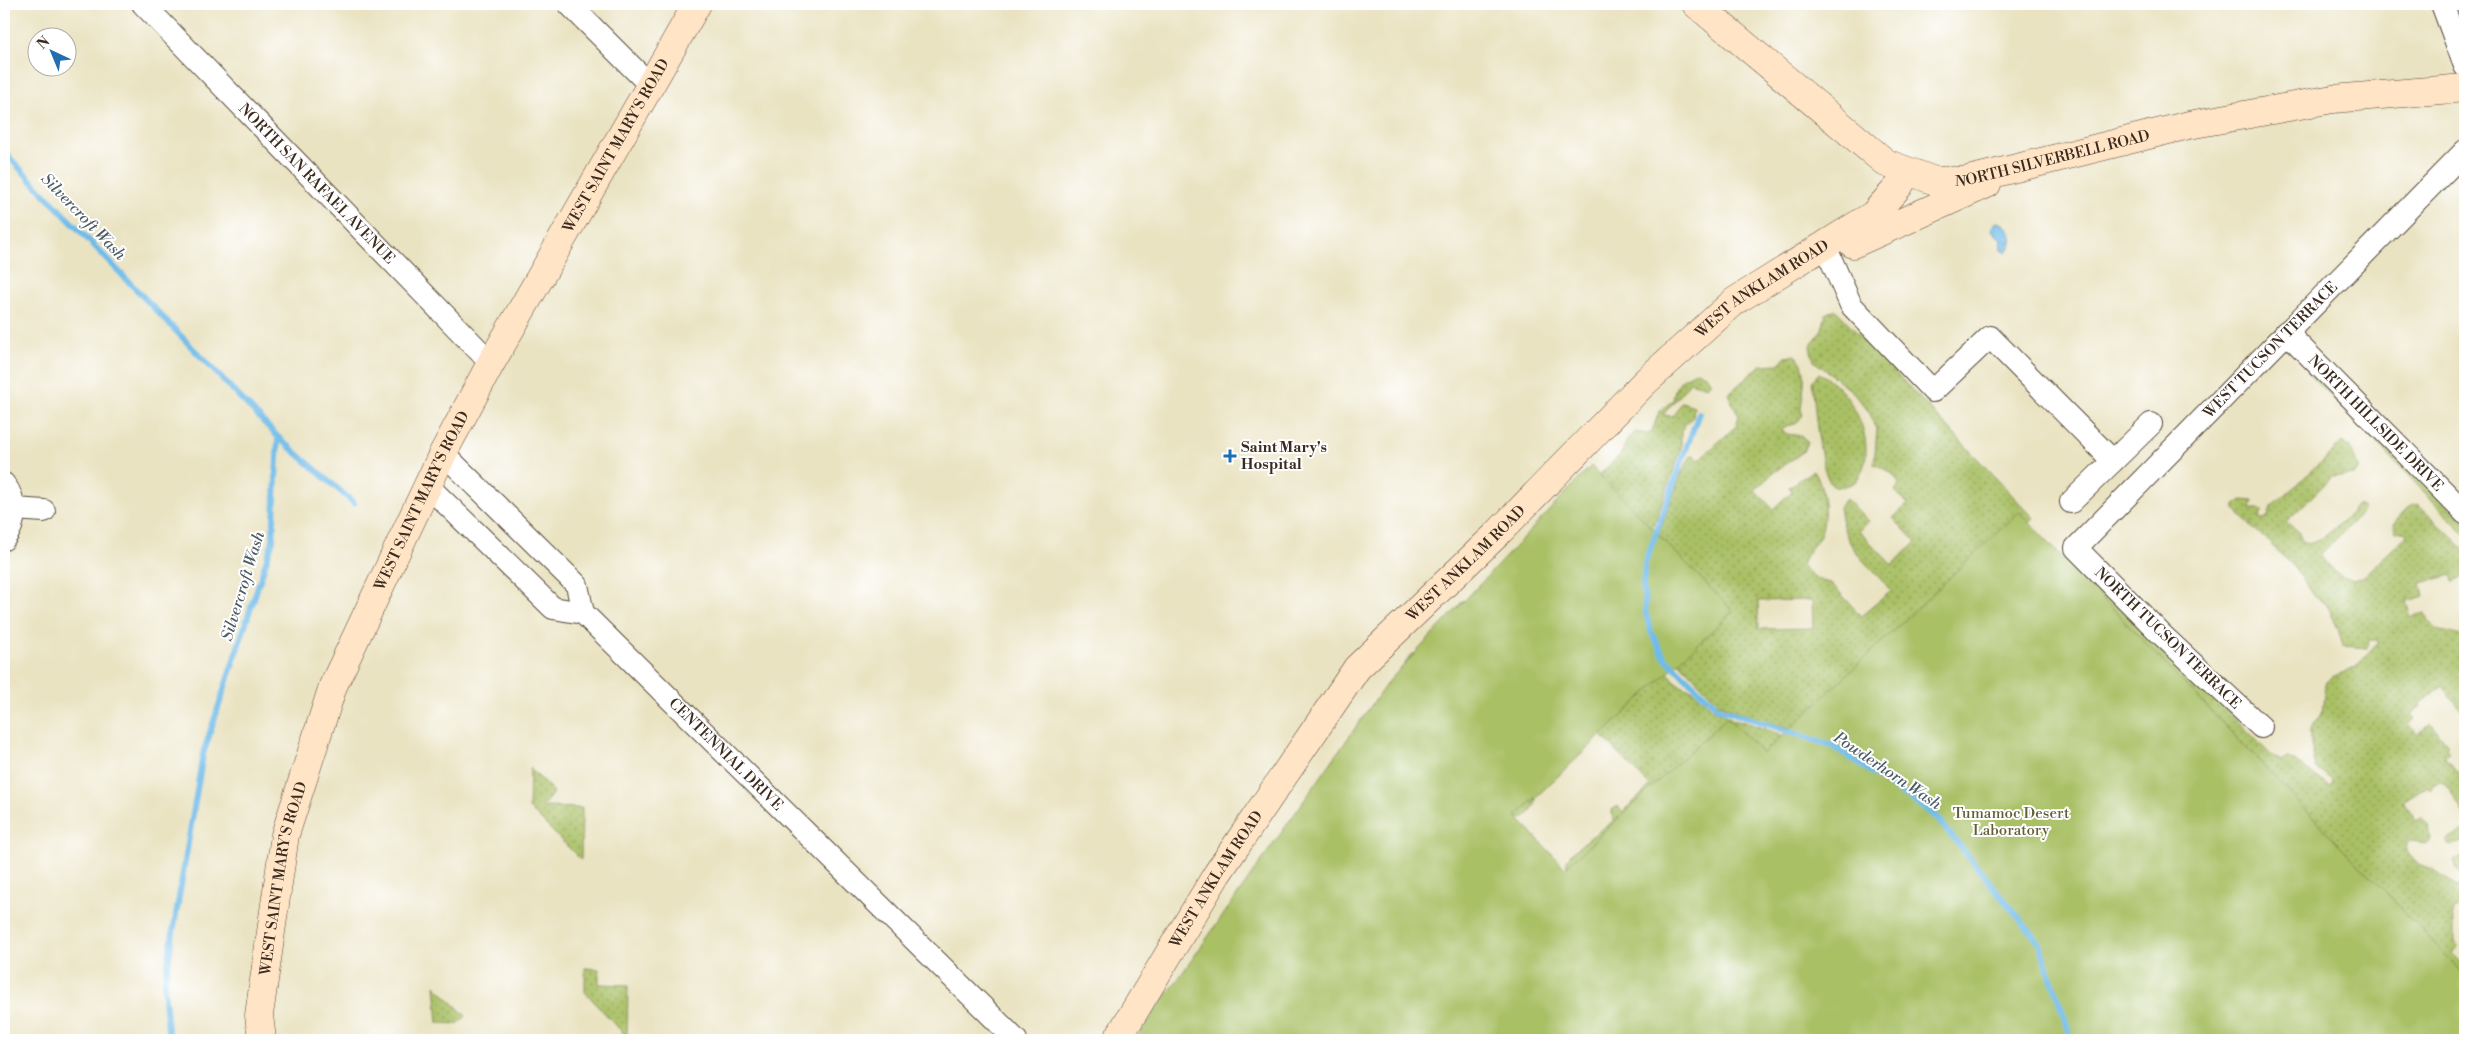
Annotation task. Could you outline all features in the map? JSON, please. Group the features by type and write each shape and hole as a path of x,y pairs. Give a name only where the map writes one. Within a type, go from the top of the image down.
{"main road":[{"name":"WEST SAINT MARY'S ROAD","path":"262,1040 259,1015 286,835 334,686 443,453 491,363 649,84 697,4"},
{"name":"NORTH SILVERBELL ROAD","path":"1696,4 1886,163 1935,182 1964,181 2179,127 2323,101 2465,88"},
{"path":"1826,250 1944,204 2030,164"},
{"name":"WEST ANKLAM ROAD","path":"1117,1040 1217,874 1357,668 1496,535 1666,363 1735,301 1780,273 1826,250 1873,215 1899,186 1907,172"}],"street":[{"name":"NORTH SAN RAFAEL AVENUE","path":"143,4 491,363"},
{"path":"569,4 649,84"},
{"path":"2442,4 2465,66"},
{"name":"WEST TUCSON TERRACE","path":"2076,548 2465,151"},
{"path":"1826,250 1851,305 1933,391 1990,337 2113,460"},
{"name":"NORTH HILLSIDE DRIVE","path":"2286,332 2465,513"},
{"path":"2071,502 2151,424"},
{"path":"428,486 553,608 583,613 577,585 443,453"},
{"path":"4,484 12,496 14,509 14,520 4,539"},
{"path":"14,509 44,511"},
{"name":"NORTH TUCSON TERRACE","path":"2076,548 2161,634 2261,727"},
{"name":"CENTENNIAL DRIVE","path":"583,613 1016,1040"}],"green space":[{"name":"Tumamoc Desert Laboratory","path":"1835,309 2034,518 2020,531 2060,566 2073,552 2271,755 2281,761 2287,758 2293,760 2330,787 2333,783 2332,779 2316,768 2311,745 2311,728 2322,714 2325,684 2332,677 2355,668 2378,643 2377,640 2369,640 2367,648 2343,646 2328,606 2315,597 2295,568 2235,510 2235,505 2242,500 2253,501 2251,509 2261,509 2259,519 2263,520 2268,516 2271,508 2343,442 2351,450 2359,468 2354,475 2332,477 2286,522 2298,531 2302,541 2308,544 2329,533 2358,505 2364,508 2362,513 2321,554 2330,567 2339,574 2353,580 2364,576 2405,537 2407,533 2404,531 2396,532 2393,524 2410,506 2417,504 2461,546 2465,553 2465,577 2452,581 2451,575 2421,583 2424,596 2406,601 2411,617 2425,613 2427,619 2436,628 2465,637 2465,714 2443,686 2420,704 2421,706 2411,714 2415,719 2409,724 2418,734 2431,724 2448,745 2446,747 2449,752 2444,756 2457,773 2465,767 2465,817 2449,789 2441,781 2434,783 2430,789 2428,786 2403,802 2415,820 2421,817 2428,825 2430,840 2427,843 2411,841 2407,844 2406,853 2418,864 2432,869 2465,892 2465,902 2453,910 2454,942 2458,946 2452,953 2465,966 2465,1040 1568,873 1567,861 1570,856 1580,845 1613,821 1612,810 1617,806 1623,812 1650,786 1601,735 1536,796 1535,805 1531,812 1517,820 1392,682 1411,655 1423,650 1452,617 1462,601 1471,600 1621,454 1628,438 1636,432 1648,434 1652,431 1659,412 1673,400 1675,389 1681,380 1697,371 1707,376 1711,383 1707,387 1690,382 1663,415 1673,416 1682,402 1694,406 1693,417 1685,424 1681,431 1681,450 1642,558 1665,669 1677,683 1694,691 1711,707 1735,721 1745,722 1799,741 1803,732 1761,720 1719,704 1670,652 1648,561 1682,472 1692,454 1699,460 1736,426 1739,416 1728,394 1761,365 1778,364 1786,357 1794,355 1799,359 1804,372 1801,410 1803,415 1796,424 1786,426 1782,430 1787,434 1802,436 1807,442 1803,452 1774,472 1755,490 1773,509 1792,491 1789,487 1812,471 1816,473 1823,495 1824,520 1820,535 1802,565 1812,577 1832,584 1861,616 1891,591 1851,545 1846,535 1839,507 1846,499 1869,521 1859,531 1892,565 1916,542 1893,518 1908,504 1895,491 1899,485 1896,477 1874,464 1877,430 1869,412 1853,392 1814,361 1810,347 1822,329 1826,314","holes":["1812,600 1813,628 1759,629 1758,601"]},
{"path":"2305,364 2465,521 2465,534 2307,372"},
{"path":"1819,373 1831,381 1853,406 1865,437 1866,453 1863,469 1855,482 1845,486 1838,487 1830,482 1823,462 1812,381"},
{"name":"Tumamoc Desert Laboratory","path":"1591,466 1733,611 1516,816 1565,868 1727,717 1763,754 2019,512 2465,975 2465,1040 1135,1040 1387,683"},
{"path":"530,768 554,792 542,807 582,808 581,860 529,808"},
{"path":"2465,829 2465,842 2452,846 2448,845 2447,841"},
{"path":"2465,856 2465,879 2455,867 2454,860"},
{"path":"585,968 599,969 599,984 628,985 627,1037 585,992"},
{"path":"435,985 466,1016 458,1024 438,1023"}],"water":[{"path":"1997,222 2006,227 2011,234 2011,244 2007,252 2001,249 2001,239 1991,230"}],"waterway":[{"name":"Silvercroft Wash","path":"4,152 278,437 273,540 203,754 164,986 169,1040"},
{"name":"Powderhorn Wash","path":"1699,413 1645,563 1643,585 1646,614 1651,632 1665,658 1718,708 1833,746 1935,816 2039,942 2072,1040"},
{"path":"278,437 354,503"}],"place":[{"name":"Saint Mary's Hospital","path":"1230,456"}]}
